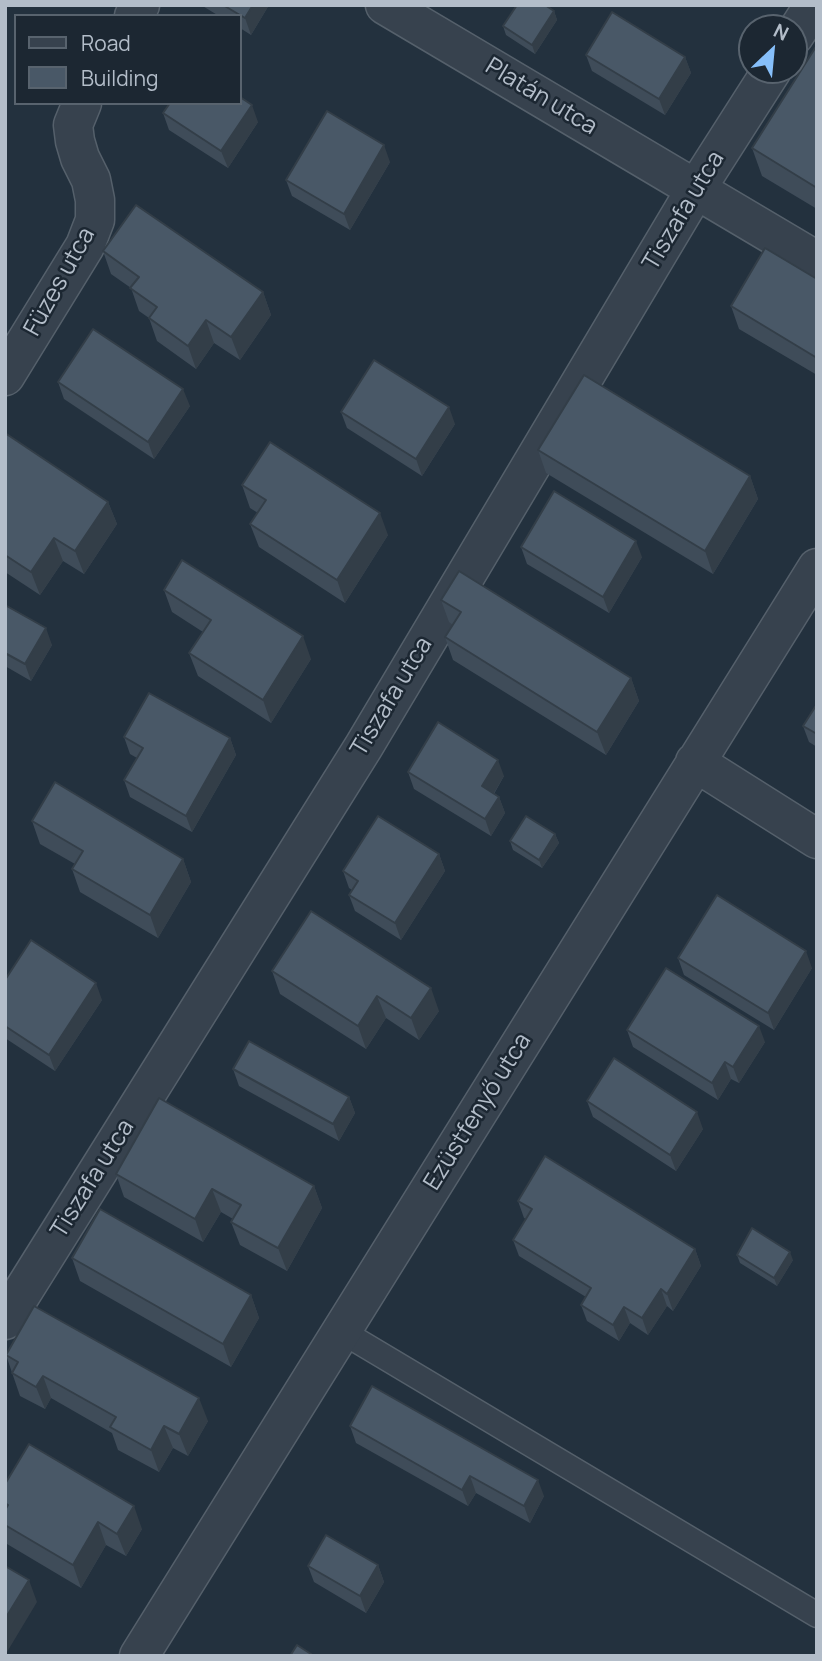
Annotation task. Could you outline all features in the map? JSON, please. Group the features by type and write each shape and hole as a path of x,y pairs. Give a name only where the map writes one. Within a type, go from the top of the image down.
{"street":[{"name":"Platán utca","path":"385,5 817,261"},
{"name":"Tiszafa utca","path":"5,1320 364,746 696,189 763,84"},
{"name":"Füzes utca","path":"5,376 85,246 95,220 91,180 80,158 73,125 81,105"},
{"name":"Ezüstfenyő utca","path":"139,1656 817,568"},
{"path":"695,762 817,839"}],"lane":[{"path":"341,1331 817,1615"}],"building":[{"path":"223,5 253,5 245,18"},
{"path":"517,5 545,5 554,11 532,45 503,26"},
{"path":"612,12 685,57 659,99 586,55"},
{"path":"817,45 817,188 752,148 792,84 808,84 808,59"},
{"path":"242,98 252,105 221,151 163,113 169,105 242,105"},
{"path":"327,111 384,145 344,214 286,180"},
{"path":"136,205 263,292 231,337 206,320 188,346 149,318 157,307 130,288 139,277 103,251"},
{"path":"765,248 817,279 817,358 731,306"},
{"path":"93,329 183,389 148,442 58,382"},
{"path":"374,360 449,407 416,459 341,412"},
{"path":"584,375 750,476 705,551 538,450"},
{"path":"5,433 108,502 75,551 54,538 31,572 5,555"},
{"path":"270,442 380,513 337,580 250,524 266,500 242,485"},
{"path":"554,491 636,541 603,597 521,547"},
{"path":"182,560 303,636 263,700 189,653 211,620 164,590"},
{"path":"459,571 631,678 597,732 445,637 461,612 441,600"},
{"path":"5,605 46,628 25,664 5,653"},
{"path":"149,693 230,738 186,816 124,780 143,748 124,737"},
{"path":"817,704 817,734 803,726"},
{"path":"438,722 498,760 482,786 499,797 485,819 408,772"},
{"path":"55,782 183,859 150,915 72,869 83,851 32,821"},
{"path":"378,816 439,854 395,923 349,895 358,881 343,871"},
{"path":"526,816 555,834 539,860 510,841"},
{"path":"717,895 806,951 768,1013 678,958"},
{"path":"311,911 431,988 411,1018 377,996 358,1026 272,971"},
{"path":"31,940 96,983 49,1055 5,1026 5,980"},
{"path":"666,968 759,1026 733,1067 725,1062 712,1083 627,1030"},
{"path":"249,1041 349,1097 333,1124 233,1069"},
{"path":"614,1058 697,1112 670,1155 587,1101"},
{"path":"159,1098 314,1186 278,1248 231,1222 241,1205 212,1189 195,1219 116,1174"},
{"path":"545,1156 695,1249 667,1294 661,1289 642,1318 624,1307 613,1325 581,1305 591,1288 513,1240 532,1209 518,1201"},
{"path":"100,1209 251,1295 223,1344 72,1258"},
{"path":"752,1228 790,1252 774,1278 737,1255"},
{"path":"34,1306 199,1398 179,1434 164,1426 151,1450 110,1427 116,1417 43,1376 36,1387 12,1373 18,1362 6,1355"},
{"path":"372,1386 538,1480 524,1506 470,1476 462,1490 350,1426"},
{"path":"29,1444 134,1506 117,1534 98,1522 73,1565 5,1525 5,1510 8,1505 5,1503 5,1484"},
{"path":"326,1535 378,1565 360,1596 308,1566"},
{"path":"5,1566 29,1580 5,1619"},
{"path":"297,1645 314,1656 290,1656"}]}
